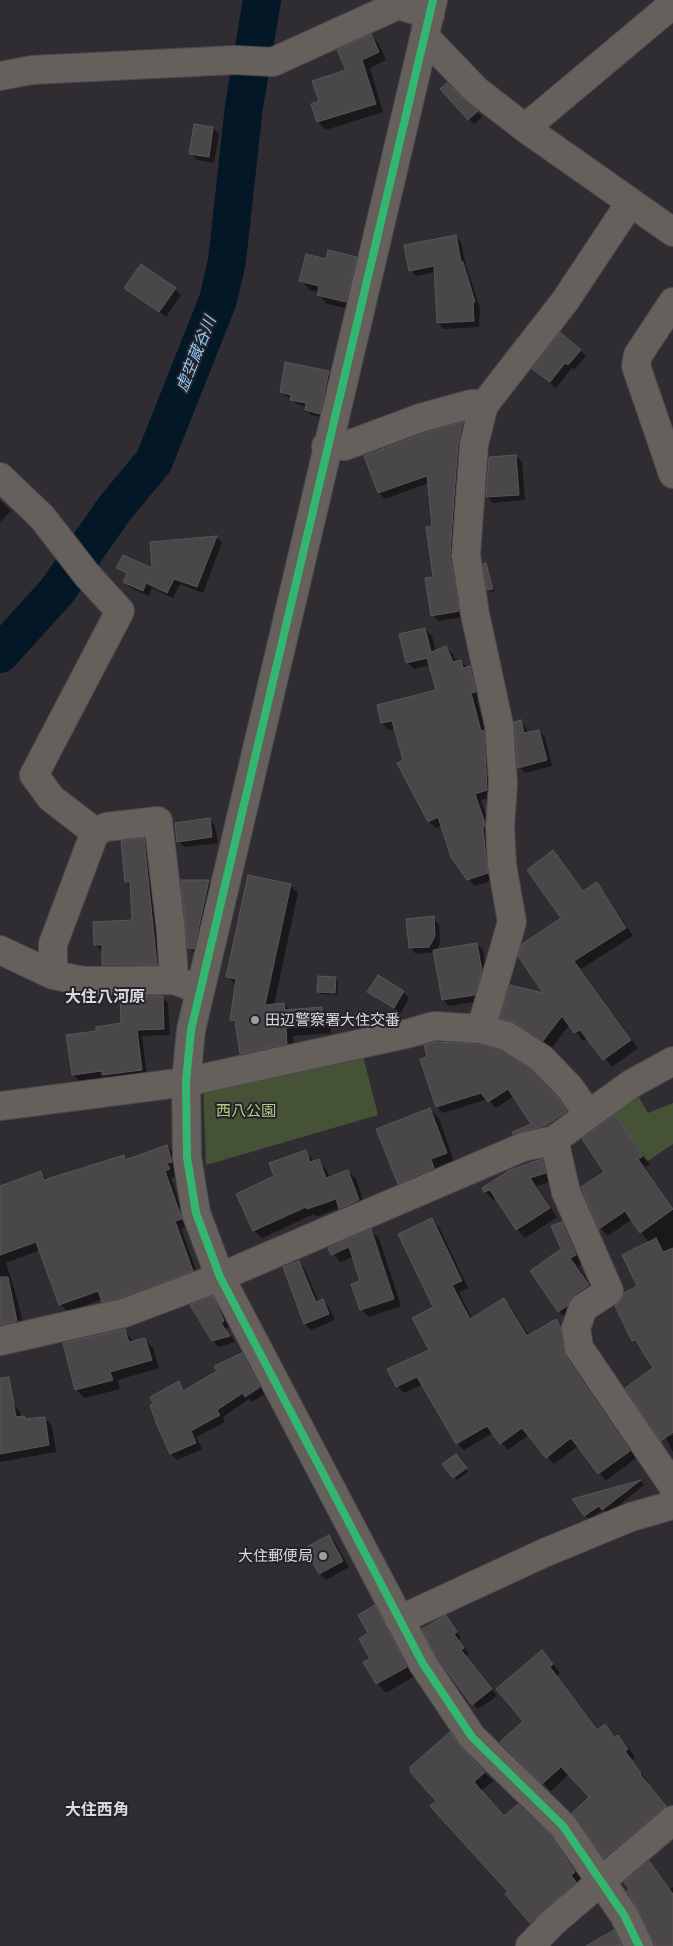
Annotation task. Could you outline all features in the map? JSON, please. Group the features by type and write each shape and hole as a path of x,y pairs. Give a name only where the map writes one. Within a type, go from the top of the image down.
{"street":[{"path":"525,128 673,4"},
{"path":"0,76 32,70 235,60 272,62 398,5 429,17 476,90 630,204 673,232"},
{"path":"429,17 326,446 191,1030 186,1082 187,1157 196,1213 220,1277 423,1664 472,1737 563,1826 624,1915 639,1946"},
{"path":"481,1029 512,922 502,866 500,827 503,784 499,725 475,614 466,555 474,444 484,405 565,301 630,204"},
{"path":"673,302 638,355 636,366 673,474"},
{"path":"326,446 345,446 420,418 471,404 484,405"},
{"path":"0,477 42,516 87,575 120,611 34,776 51,798 95,832"},
{"path":"53,975 53,944 95,832 106,827 158,821 171,931 174,980"},
{"path":"0,950 53,975 84,981 174,980 201,990"},
{"path":"0,1106 186,1082 410,1033 434,1026 481,1029 507,1036 541,1058 570,1088 588,1114"},
{"path":"0,1341 124,1313 220,1277 523,1147 554,1140 631,1084 673,1061"},
{"path":"554,1140 566,1192 610,1291 583,1308 576,1328 579,1348 673,1486"},
{"path":"399,1620 544,1553 631,1517 673,1505"},
{"path":"530,1946 553,1922 673,1820"}],"green space":[{"name":"西八公園","path":"360,1044 378,1115 206,1165 203,1078"},
{"path":"631,1084 648,1113 673,1103 673,1144 646,1162 606,1101"}],"building":[{"path":"371,34 379,52 362,60 376,104 317,122 311,104 319,101 312,81 346,70 337,50"},
{"path":"447,83 478,111 468,120 440,89"},
{"path":"194,124 213,127 209,157 189,154"},
{"path":"456,235 461,262 463,262 475,302 473,303 474,321 437,323 434,266 409,271 404,245"},
{"path":"328,250 357,257 346,302 317,295 319,286 299,281 306,254 326,259"},
{"path":"141,264 176,288 159,312 124,288"},
{"path":"560,332 581,350 568,365 565,363 550,382 532,369"},
{"path":"285,362 329,371 320,414 305,410 306,403 290,400 291,395 280,392"},
{"path":"463,422 458,443 450,554 459,611 431,616 425,578 433,577 426,527 432,526 427,476 378,493 364,456 425,433"},
{"path":"516,455 519,495 486,497 489,457"},
{"path":"217,536 197,587 174,579 167,593 146,583 143,591 123,582 127,573 116,568 123,555 152,568 150,542"},
{"path":"486,563 493,589 487,590 483,564"},
{"path":"425,628 431,652 446,646 453,662 461,660 463,668 470,666 476,692 471,693 481,731 484,730 487,790 475,794 485,823 483,829 488,873 467,880 451,857 438,817 428,822 397,763 403,760 392,721 381,723 377,705 436,690 427,658 406,663 399,634"},
{"path":"521,720 524,733 539,730 547,760 518,768 514,722"},
{"path":"210,818 212,837 177,842 175,823"},
{"path":"144,838 157,965 102,965 102,945 94,945 93,922 132,920 130,882 125,882 121,841"},
{"path":"553,850 583,891 597,882 626,928 574,961 631,1040 603,1060 580,1030 574,1033 562,1016 543,1041 515,1023 500,1018 510,985 543,993 518,956 522,944 561,918 527,870"},
{"path":"248,875 291,884 265,1005 284,1003 285,1010 322,1007 324,1025 286,1028 287,1044 240,1054 235,1021 230,1020 236,979 226,977"},
{"path":"181,880 209,880 194,949 188,948"},
{"path":"434,916 435,936 429,947 409,948 406,919"},
{"path":"477,943 482,971 475,995 442,1000 433,950"},
{"path":"378,975 404,991 394,1008 367,992"},
{"path":"318,976 336,977 335,993 317,992"},
{"path":"120,996 163,996 164,1029 137,1030 142,1070 102,1075 102,1071 72,1075 66,1035 96,1031 96,1027 121,1023"},
{"path":"436,1042 478,1044 501,1050 531,1070 558,1098 567,1111 547,1125 513,1134 512,1132 531,1124 508,1089 488,1102 481,1093 436,1107 420,1059 427,1057 424,1045"},
{"path":"430,1108 447,1153 431,1159 434,1168 398,1184 376,1129"},
{"path":"615,1115 643,1156 638,1159 673,1209 640,1233 625,1211 599,1229 581,1187 604,1172 582,1139"},
{"path":"167,1145 172,1162 167,1163 170,1169 165,1171 182,1219 175,1221 193,1271 120,1298 102,1302 98,1291 59,1305 36,1242 0,1255 0,1186 41,1171 44,1180 124,1155 125,1160"},
{"path":"306,1150 310,1162 319,1159 326,1178 348,1170 359,1200 339,1209 336,1199 307,1209 306,1207 253,1231 236,1194 274,1176 269,1163"},
{"path":"542,1159 546,1173 530,1178 550,1208 516,1230 490,1190 484,1192 482,1188 510,1170"},
{"path":"432,1218 462,1281 452,1285 470,1319 504,1298 527,1336 556,1319 561,1328 566,1357 630,1451 598,1474 571,1438 546,1458 522,1428 500,1444 487,1426 456,1444 417,1377 396,1387 387,1369 429,1350 412,1318 433,1307 398,1234"},
{"path":"562,1222 576,1255 570,1258 589,1285 574,1295 567,1306 558,1312 530,1271 561,1249 551,1226"},
{"path":"371,1229 394,1299 360,1310 351,1284 360,1281 349,1247 331,1255 328,1248"},
{"path":"656,1238 663,1252 673,1248 673,1432 661,1441 625,1388 653,1368 635,1340 632,1341 615,1306 622,1299 624,1293 637,1286 622,1255"},
{"path":"299,1261 316,1302 323,1299 329,1314 304,1324 283,1267"},
{"path":"0,1277 8,1277 17,1321 0,1325"},
{"path":"213,1296 224,1321 221,1323 230,1336 212,1341 190,1305"},
{"path":"125,1329 129,1342 145,1338 152,1360 110,1372 113,1380 75,1390 63,1343"},
{"path":"242,1353 260,1387 245,1397 243,1393 217,1410 220,1415 191,1431 196,1443 170,1454 157,1425 150,1405 153,1404 150,1397 179,1381 183,1391 217,1371 214,1366"},
{"path":"9,1377 16,1417 24,1416 25,1419 45,1417 49,1445 0,1454 0,1378"},
{"path":"456,1454 467,1468 453,1478 442,1464"},
{"path":"641,1480 602,1510 599,1506 584,1516 572,1499"},
{"path":"329,1535 343,1561 319,1574 305,1548"},
{"path":"375,1605 407,1667 376,1684 363,1662 370,1659 359,1639 368,1633 358,1615"},
{"path":"446,1615 457,1632 454,1634 464,1648 461,1650 492,1689 472,1705 436,1656 422,1629"},
{"path":"542,1650 553,1664 550,1667 597,1730 605,1724 614,1737 618,1735 628,1749 625,1751 640,1774 666,1806 604,1858 572,1813 589,1797 561,1767 542,1784 500,1742 523,1721 496,1689"},
{"path":"450,1732 461,1748 485,1772 474,1782 504,1816 518,1804 551,1836 575,1872 571,1875 576,1882 530,1923 505,1894 508,1892 430,1806 436,1801 411,1773 410,1767"},
{"path":"649,1861 673,1894 673,1946 654,1946 638,1908 627,1891 629,1889 624,1882"},
{"path":"614,1930 622,1946 586,1946"}],"waterway":[{"name":"虚空蔵谷川","path":"0,654 57,591 115,508 154,461 218,300 227,261 244,106 262,0"}],"cycle path":[{"path":"433,0 191,1030 186,1082 187,1157 196,1213 220,1277 423,1664 472,1737 563,1826 624,1915 639,1946"}],"place":[{"name":"田辺警察署大住交番","path":"255,1020"},
{"name":"大住郵便局","path":"323,1556"}],"district":[{"name":"大住八河原","path":"105,997"},
{"name":"大住西角","path":"97,1810"}]}
